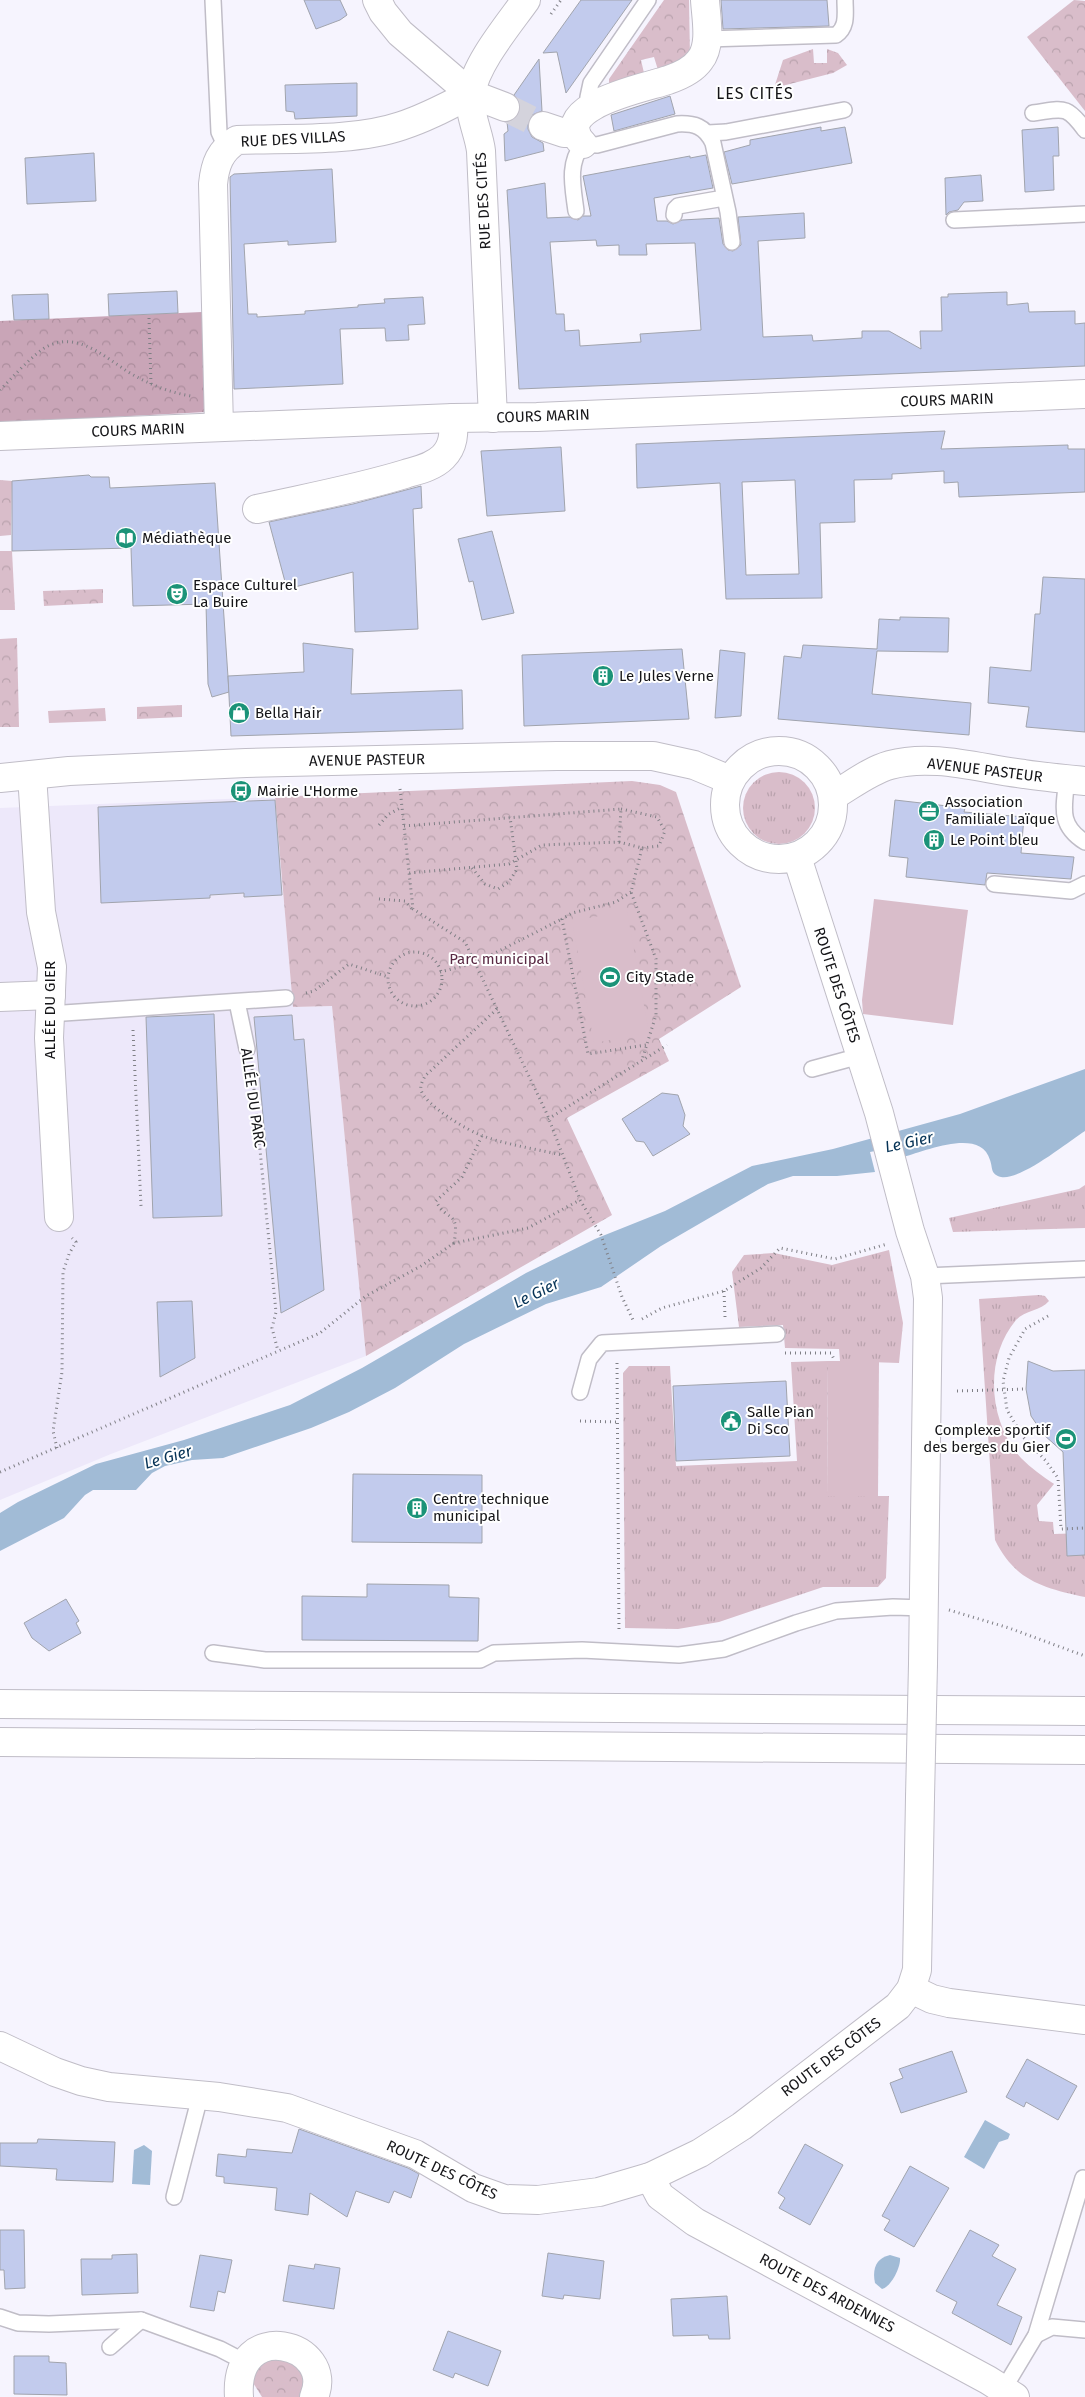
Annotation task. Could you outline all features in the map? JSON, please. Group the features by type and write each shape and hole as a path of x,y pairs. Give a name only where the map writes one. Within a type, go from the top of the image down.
{"main road":[{"path":"377,0 383,12 400,33 471,94 505,107"},
{"name":"RUE DES CITÉS","path":"493,418 481,151 479,134 471,110 471,94 484,63 526,0"},
{"path":"542,126 580,138 579,120 584,112 592,106 605,99 682,75 701,59 707,39 705,0"},
{"name":"RUE DES VILLAS","path":"219,427 213,184 215,169 226,147 237,140 349,136 377,132 400,126 441,110 471,94"},
{"name":"COURS MARIN","path":"0,436 1085,394"},
{"path":"256,509 370,484 432,465 443,457 455,436 454,418"},
{"path":"772,751 789,751 805,757 818,767 828,780 833,796 833,813 828,829 819,843 797,857 787,860 772,859 755,854 741,843 730,829 725,812 726,794 730,780 742,765 756,755 772,751"},
{"name":"AVENUE PASTEUR","path":"0,778 69,770 246,763 557,756 653,756 694,765 730,780"},
{"name":"AVENUE PASTEUR","path":"833,796 876,770 892,765 921,762 947,763 1076,780"},
{"name":"ALLÉE DU GIER","path":"32,775 41,912 52,967 50,1004 59,1217"},
{"name":"ROUTE DES CÔTES","path":"0,2046 81,2081 109,2087 287,2108 415,2154 473,2188 504,2199 538,2200 599,2192 650,2177 700,2153 742,2126 898,2006 911,1989 917,1970 918,1949 922,1664 925,1605 928,1298 925,1276 897,1184 879,1113 797,857"},
{"path":"0,997 50,1004"},
{"path":"0,1704 1085,1711"},
{"path":"0,1742 1085,1750"},
{"path":"911,1989 932,1999 948,2003 1085,2020"},
{"name":"ROUTE DES ARDENNES","path":"650,2177 660,2196 671,2207 695,2222 1009,2393"},
{"path":"239,2397 238,2383 241,2369 245,2362 255,2351 268,2346 281,2345 305,2355 312,2364 317,2378 317,2390 314,2397"}],"lane":[{"path":"213,0 219,132 226,147"},
{"path":"592,106 588,96 591,83 648,0"},
{"path":"707,39 836,35 845,23 845,0"},
{"path":"1033,113 1061,109 1069,111 1085,130"},
{"path":"708,133 726,132 844,110"},
{"path":"576,211 571,173 580,138 597,145 677,124 699,126 708,133 716,155 732,242"},
{"path":"674,215 675,209 678,206 724,198"},
{"path":"954,220 1085,214"},
{"path":"1076,780 1064,817 1067,825 1076,836 1085,842"},
{"path":"994,884 1071,891 1085,884"},
{"path":"50,1004 237,1002 286,998"},
{"name":"ALLÉE DU PARC","path":"237,1002 247,1049"},
{"path":"812,1069 860,1056"},
{"path":"925,1276 1085,1269"},
{"path":"580,1392 589,1359 602,1343 777,1334"},
{"path":"213,1653 265,1660 480,1660 494,1653 582,1650 679,1655 724,1649 796,1622 836,1611 925,1605"},
{"path":"174,2197 197,2108 198,2096"},
{"path":"1009,2393 1036,2335 1083,2178"},
{"path":"0,2317 18,2323 49,2324 141,2320 220,2348 245,2362"},
{"path":"110,2347 141,2320"},
{"path":"1036,2335 1052,2327 1085,2330"}],"path":[{"path":"149,318 151,384"},
{"path":"0,390 46,347 60,342 90,347 151,384 180,395 218,398"},
{"path":"400,789 413,909"},
{"path":"379,825 389,814 402,806"},
{"path":"404,826 621,809 657,817 666,831 659,846 642,848 619,842 542,845 509,864 409,873"},
{"path":"619,842 621,809"},
{"path":"471,867 484,884 498,889 509,882 517,870 510,818"},
{"path":"642,848 631,892 656,959 656,1014 642,1060"},
{"path":"440,972 475,963 572,913 616,902 631,892"},
{"path":"379,899 405,902 465,942 548,1118 580,1200 601,1234 622,1297 634,1322 662,1308 724,1291 754,1273 780,1248 835,1259 893,1243"},
{"path":"562,919 588,1054 646,1045"},
{"path":"414,952 422,953 431,957 440,972 440,989 435,996 420,1006 411,1006 396,998 390,991 388,977 392,965 397,959 414,952"},
{"path":"286,998 314,991 349,964 388,977"},
{"path":"498,1009 425,1076 421,1083 421,1091 434,1106 459,1124 482,1136 563,1155"},
{"path":"133,1030 141,1206"},
{"path":"548,1118 667,1044"},
{"name":"ALLÉE DU PARC","path":"247,1049 252,1074 276,1312 272,1328 278,1351"},
{"path":"454,1243 457,1227 452,1216 440,1210 436,1201 462,1177 482,1136"},
{"path":"0,1472 57,1449 320,1333 366,1296 421,1266 454,1243 528,1228 580,1200"},
{"path":"57,1449 53,1432 62,1372 63,1272 69,1254 76,1242 67,1233 59,1217"},
{"path":"1048,1316 1025,1329 1009,1358 1003,1381 1007,1410 1023,1437 1046,1461 1058,1478 1061,1529 1085,1528"},
{"path":"619,1632 617,1358 640,1357 643,1341"},
{"path":"778,1351 787,1354 831,1353 836,1361"},
{"path":"957,1392 1026,1389"},
{"path":"580,1421 618,1422"},
{"path":"925,1605 1009,1628 1085,1656"}],"shaded area":[{"path":"275,797 293,1007 332,1006 366,1356 111,1454 0,1500 0,808"}],"green space":[{"path":"664,0 689,0 690,58 658,70 654,57 641,60 644,73 609,83 609,79"},
{"path":"1074,0 1085,1 1085,111 1027,37"},
{"path":"813,49 814,63 827,63 827,49 838,53 847,65 833,73 774,88 783,60"},
{"path":"202,312 206,412 0,423 0,321"},
{"path":"0,480 12,481 11,535 0,536"},
{"path":"0,551 12,551 15,610 0,610"},
{"path":"103,589 103,603 44,606 43,591"},
{"path":"17,638 19,727 0,727 0,639"},
{"path":"182,705 182,717 137,719 137,707"},
{"path":"105,708 106,721 49,723 48,711"},
{"path":"779,772 799,778 809,788 815,808 809,828 799,838 779,844 759,838 749,828 743,808 749,788 759,778"},
{"name":"Parc municipal","path":"632,781 660,785 676,792 741,987 659,1039 669,1061 567,1118 612,1215 366,1356 332,1006 293,1007 275,797"},
{"path":"874,899 968,910 953,1025 863,1014 862,1000"},
{"name":"City Stade","path":"627,911 649,1033 594,1043 572,921"},
{"path":"1085,1185 1085,1228 953,1232 949,1218 1079,1189"},
{"path":"889,1250 903,1323 899,1363 840,1361 839,1349 785,1348 783,1325 739,1327 732,1272 744,1255 774,1253 832,1265"},
{"path":"1045,1296 1049,1301 1042,1307 1024,1314 1016,1320 1006,1335 999,1352 994,1389 996,1408 1010,1443 1021,1458 1054,1484 1037,1505 1039,1521 1053,1522 1054,1534 1085,1533 1085,1597 1044,1586 1021,1574 1003,1554 995,1540 979,1299"},
{"path":"828,1361 827,1496 889,1496 886,1578 878,1587 823,1587 719,1622 678,1629 625,1628 623,1373 629,1366 670,1366 676,1466 797,1461 791,1362"},
{"path":"828,1361 879,1361 878,1496 827,1496"},
{"path":"266,2355 305,2367 307,2397 262,2397 247,2373"}],"water":[{"name":"Le Gier","path":"1085,1069 1085,1131 1044,1160 1020,1173 1009,1177 997,1176 992,1170 985,1150 976,1145 964,1143 951,1144 903,1157 901,1146 870,1152 875,1172 837,1176 793,1176 768,1184 661,1246 601,1287 546,1304 464,1344 395,1388 349,1412 311,1428 223,1458 192,1460 165,1466 152,1473 136,1490 93,1490 85,1495 64,1518 0,1551 0,1513 18,1502 96,1464 184,1440 290,1405 362,1368 526,1273 595,1239 665,1211 752,1166 833,1149 960,1114"},
{"path":"985,2120 1010,2134 1008,2139 999,2142 984,2169 964,2157"},
{"path":"144,2145 152,2151 150,2185 132,2184 134,2150"},
{"path":"890,2255 900,2258 900,2262 892,2281 882,2289 875,2283 874,2273 878,2261"}],"building":[{"path":"304,0 340,0 347,15 340,20 316,29"},
{"path":"581,0 632,0 566,93 557,52 543,53"},
{"path":"721,0 827,0 829,26 723,29"},
{"path":"539,59 542,111 532,115 528,121 528,129 532,137 543,143 544,151 505,161 504,134 508,131 507,122 514,119 520,112 520,104 514,95"},
{"path":"357,83 357,116 295,119 294,112 286,111 285,85"},
{"path":"670,96 675,114 614,131 611,115"},
{"path":"821,127 821,131 845,127 852,163 732,184 724,152 750,145 750,140"},
{"path":"1058,127 1059,156 1053,156 1054,190 1025,192 1022,130"},
{"path":"94,153 96,201 27,204 25,158"},
{"path":"706,155 713,188 654,198 657,221 667,221 673,224 682,220 719,218 723,244 728,250 733,251 741,245 738,217 804,213 805,238 758,241 763,337 812,335 813,341 862,338 862,331 889,331 921,349 920,331 942,331 941,297 948,297 948,294 1007,292 1007,305 1028,303 1029,312 1075,311 1075,324 1085,323 1085,366 519,389 507,190 545,183 547,218 569,217 578,220 583,216 591,216 583,176 690,156 690,158","holes":["596,240 597,246 619,245 619,255 647,255 646,244 695,243 701,330 640,334 641,342 580,346 579,330 565,331 564,314 556,314 550,242"]},
{"path":"332,169 336,242 288,245 288,241 244,244 248,314 257,314 257,317 305,314 305,311 385,303 384,299 423,297 425,324 408,325 409,340 386,341 385,328 340,329 343,384 234,389 230,177 234,174"},
{"path":"981,175 983,201 964,202 958,210 949,212 946,215 945,178"},
{"path":"177,291 178,313 109,316 108,294"},
{"path":"48,294 49,319 14,320 12,295"},
{"path":"945,431 941,449 1068,445 1068,449 1085,449 1085,492 959,497 958,482 944,483 944,471 892,474 892,479 854,480 855,522 820,523 822,598 726,599 720,483 637,488 636,444","holes":["795,480 799,574 746,575 742,482"]},
{"path":"561,447 565,511 487,516 481,451"},
{"path":"89,475 91,477 109,477 110,488 215,483 229,692 212,697 208,684 206,604 133,606 131,548 12,551 12,481"},
{"path":"421,486 422,508 413,509 418,629 355,632 353,572 287,589 269,522 353,504"},
{"path":"492,531 514,613 482,620 473,581 469,582 458,539"},
{"path":"1043,577 1085,579 1085,732 1026,727 1029,707 988,703 990,667 1031,671 1035,614 1040,614"},
{"path":"900,617 949,618 948,652 877,651 872,694 971,703 969,735 778,719 784,656 801,658 803,645 877,649 879,619 900,620"},
{"path":"303,643 353,649 351,694 462,690 463,729 231,736 228,676 304,672"},
{"name":"Le Jules Verne","path":"682,649 689,719 524,726 522,655"},
{"path":"720,650 745,653 741,716 715,718"},
{"path":"275,800 282,895 244,897 244,893 210,895 210,898 101,903 98,807"},
{"path":"895,800 965,808 964,812 1024,817 1021,853 1074,857 1071,879 987,873 985,885 906,877 908,858 889,856"},
{"path":"214,1014 222,1216 153,1218 146,1017"},
{"path":"292,1015 294,1040 304,1039 324,1290 281,1313 254,1017"},
{"path":"662,1093 678,1095 685,1115 683,1126 690,1134 653,1156 644,1142 636,1141 622,1119"},
{"path":"192,1301 195,1358 160,1377 157,1302"},
{"name":"Complexe sportif des berges du Gier","path":"1028,1361 1053,1371 1085,1370 1085,1555 1067,1556 1063,1452 1044,1435 1031,1416 1026,1389"},
{"name":"Salle Pian Di Sco","path":"786,1381 790,1456 676,1461 673,1386"},
{"name":"Centre technique municipal","path":"353,1474 482,1475 482,1543 352,1542"},
{"path":"367,1584 449,1585 449,1597 479,1598 478,1641 302,1640 302,1596 367,1597"},
{"path":"66,1599 79,1621 76,1623 81,1633 49,1651 32,1638 24,1623"},
{"path":"952,2051 967,2092 901,2113 890,2083 903,2078 899,2069"},
{"path":"1027,2059 1077,2086 1058,2120 1026,2102 1024,2107 1006,2097"},
{"path":"299,2129 408,2168 419,2174 411,2198 394,2191 389,2203 356,2191 347,2217 310,2193 308,2215 275,2210 277,2188 224,2183 224,2177 216,2176 218,2154 246,2157 247,2149 292,2153"},
{"path":"38,2139 115,2142 113,2182 56,2180 57,2169 0,2166 0,2143 37,2143"},
{"path":"805,2144 843,2165 810,2225 779,2208 785,2198 778,2193"},
{"path":"910,2166 949,2188 914,2247 884,2230 890,2220 882,2216"},
{"path":"0,2230 24,2230 25,2288 5,2289 4,2270 0,2270"},
{"path":"970,2230 999,2245 992,2256 1016,2269 997,2305 1022,2317 1011,2345 952,2313 957,2302 936,2291"},
{"path":"548,2253 604,2261 600,2299 564,2295 563,2299 542,2296"},
{"path":"137,2254 138,2293 82,2295 81,2259 112,2259 112,2255"},
{"path":"200,2255 232,2260 225,2293 218,2291 214,2311 190,2307"},
{"path":"315,2264 340,2268 334,2309 283,2301 289,2265 314,2269"},
{"path":"727,2296 730,2339 709,2339 708,2335 673,2336 671,2299"},
{"path":"448,2331 501,2351 488,2386 455,2373 453,2378 433,2370"},
{"path":"14,2356 49,2356 49,2362 66,2363 67,2395 14,2394"}],"tunnel":[{"path":"505,107 543,126"}],"place":[{"name":"Médiathèque","path":"126,538"},
{"name":"Espace Culturel La Buire","path":"177,594"},
{"name":"Le Jules Verne","path":"603,676"},
{"name":"Bella Hair","path":"239,713"},
{"name":"Mairie L'Horme","path":"241,791"},
{"name":"Association Familiale Laïque","path":"929,811"},
{"name":"Le Point bleu","path":"934,840"},
{"name":"City Stade","path":"610,977"},
{"name":"Salle Pian Di Sco","path":"731,1421"},
{"name":"Complexe sportif des berges du Gier","path":"1066,1439"},
{"name":"Centre technique municipal","path":"417,1508"}],"district":[{"name":"LES CITÉS","path":"755,93"}]}
